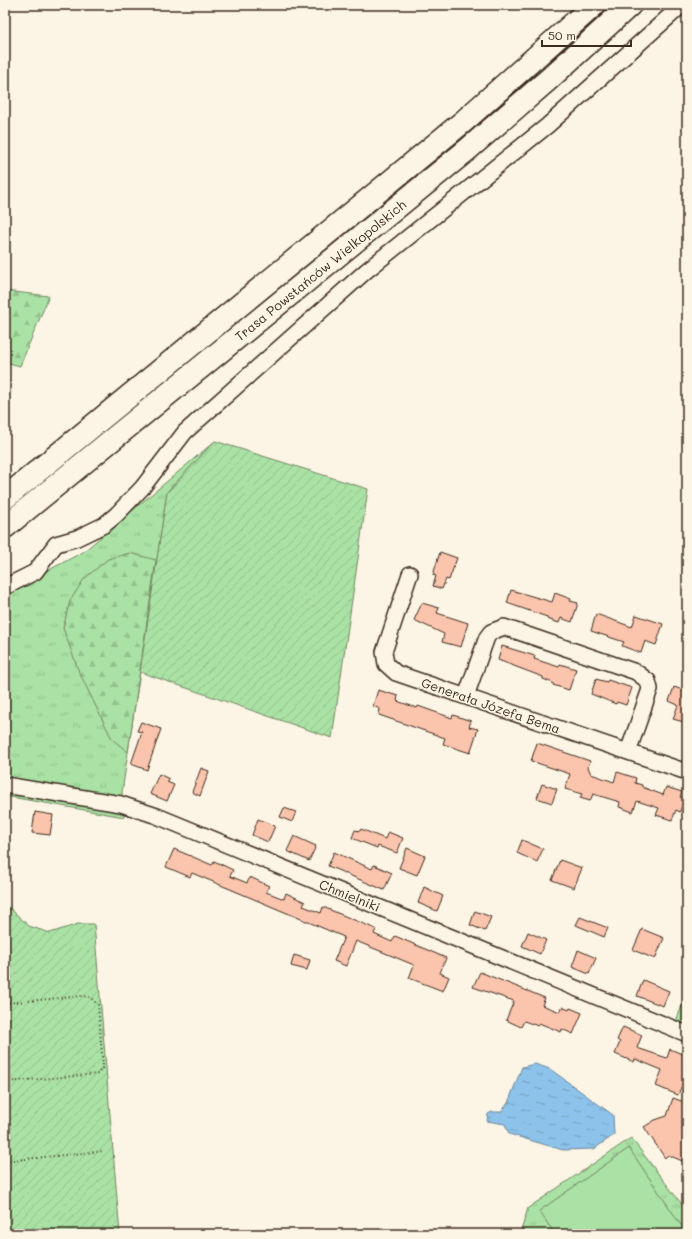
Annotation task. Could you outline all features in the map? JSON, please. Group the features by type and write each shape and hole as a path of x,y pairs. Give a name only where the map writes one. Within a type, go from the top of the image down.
{"highway":[{"name":"Trasa Powstańców Wielkopolskich","path":"5,498 464,121 594,5"},
{"name":"Trasa Powstańców Wielkopolskich","path":"5,527 467,150 549,79 630,5"}],"street":[{"path":"5,587 35,572 56,544 77,538 104,525 116,516 142,488 185,432 366,271 547,126 682,5"},
{"name":"Generała Józefa Bema","path":"410,574 384,652 386,664 396,673 687,772"},
{"path":"466,696 487,637 491,632 504,627 636,672 648,681 650,689 628,752"},
{"name":"Chmielniki","path":"5,785 121,804 158,816 687,1034"}],"path":[{"path":"5,1003 82,996 90,997 98,1005 102,1067 98,1074 5,1082"},
{"path":"5,1161 104,1151"}],"green space":[{"path":"5,291 49,296 20,366 5,362"},
{"path":"215,441 167,492 122,792 124,817 5,796 5,593 83,552"},
{"path":"215,441 368,489 332,738 140,672 167,492"},
{"path":"130,553 156,560 128,752 112,739 79,672 63,628 70,601 84,579 108,559"},
{"path":"5,904 29,926 50,933 78,924 94,924 120,1234 5,1234"},
{"path":"687,993 687,1026 676,1021"},
{"path":"631,1138 687,1211 687,1234 520,1234 528,1208"},
{"path":"629,1148 687,1234 555,1234 539,1211"}],"water":[{"path":"535,1064 550,1069 613,1115 614,1135 594,1149 563,1150 509,1134 505,1124 487,1121 488,1114 492,1112 501,1112 508,1103 522,1067"}],"building":[{"path":"440,552 457,558 449,580 446,579 442,589 433,586 436,576 433,575"},
{"path":"511,590 552,602 555,593 571,599 570,601 578,603 572,622 561,618 559,623 547,619 547,617 507,603"},
{"path":"422,603 439,608 437,613 468,623 461,647 442,642 444,634 414,620"},
{"path":"596,614 632,627 636,615 663,624 656,645 645,641 641,653 622,646 624,642 591,631"},
{"path":"502,646 535,656 534,659 559,667 560,664 576,669 569,690 553,685 553,683 543,679 543,677 498,660"},
{"path":"596,679 607,682 608,680 632,688 626,705 617,702 616,704 591,694"},
{"path":"686,683 687,723 673,719 678,705 669,701 674,687 683,690"},
{"path":"378,690 398,696 397,701 417,708 418,706 452,718 453,715 471,721 469,727 478,729 470,753 443,744 445,738 379,715 380,709 373,706"},
{"path":"141,722 161,729 147,770 131,764 142,732 137,731"},
{"path":"537,743 590,761 588,767 591,774 614,782 617,772 636,778 635,783 663,795 666,787 682,792 680,797 684,798 680,812 676,810 672,820 656,815 659,808 637,801 633,812 619,807 620,802 593,794 590,801 580,798 582,794 565,789 570,774 531,761"},
{"path":"201,768 209,771 200,796 192,792"},
{"path":"159,774 169,779 167,782 174,785 167,801 150,794"},
{"path":"542,784 557,789 552,803 537,798"},
{"path":"284,808 296,812 292,822 280,817"},
{"path":"35,812 53,815 50,835 32,833"},
{"path":"258,819 275,826 268,842 252,835"},
{"path":"361,829 385,839 388,832 403,838 397,853 378,846 377,848 352,838 355,830 360,831"},
{"path":"294,836 316,846 309,861 287,851"},
{"path":"522,840 543,849 537,862 517,853"},
{"path":"407,848 425,856 417,875 399,868"},
{"path":"174,849 212,865 214,861 233,870 230,876 247,883 250,877 269,886 266,892 284,899 286,893 305,902 303,906 321,913 323,907 376,929 374,934 392,942 395,936 446,958 440,973 449,977 443,991 409,978 414,965 356,941 346,966 334,961 344,937 192,873 190,877 166,867"},
{"path":"334,852 372,869 374,865 392,873 384,890 328,866"},
{"path":"560,860 582,868 574,888 552,880"},
{"path":"424,887 443,896 437,911 418,903"},
{"path":"475,911 491,917 485,931 470,925"},
{"path":"580,917 608,928 604,937 576,925"},
{"path":"642,929 664,938 655,959 633,950"},
{"path":"528,932 546,940 540,954 522,946"},
{"path":"578,950 596,958 589,974 572,967"},
{"path":"294,955 310,960 307,970 291,966"},
{"path":"480,972 545,998 542,1005 560,1012 562,1007 569,1010 570,1008 582,1013 573,1034 562,1029 561,1032 539,1023 538,1026 524,1021 521,1027 506,1020 514,1001 473,987"},
{"path":"643,980 669,991 663,1006 637,996"},
{"path":"623,1027 642,1035 637,1048 667,1058 670,1049 687,1056 687,1073 678,1095 656,1086 662,1070 635,1059 634,1062 615,1054 620,1042 617,1040"},
{"path":"673,1098 687,1103 687,1156 685,1162 668,1155 665,1158 644,1127 655,1120 667,1116"}]}
